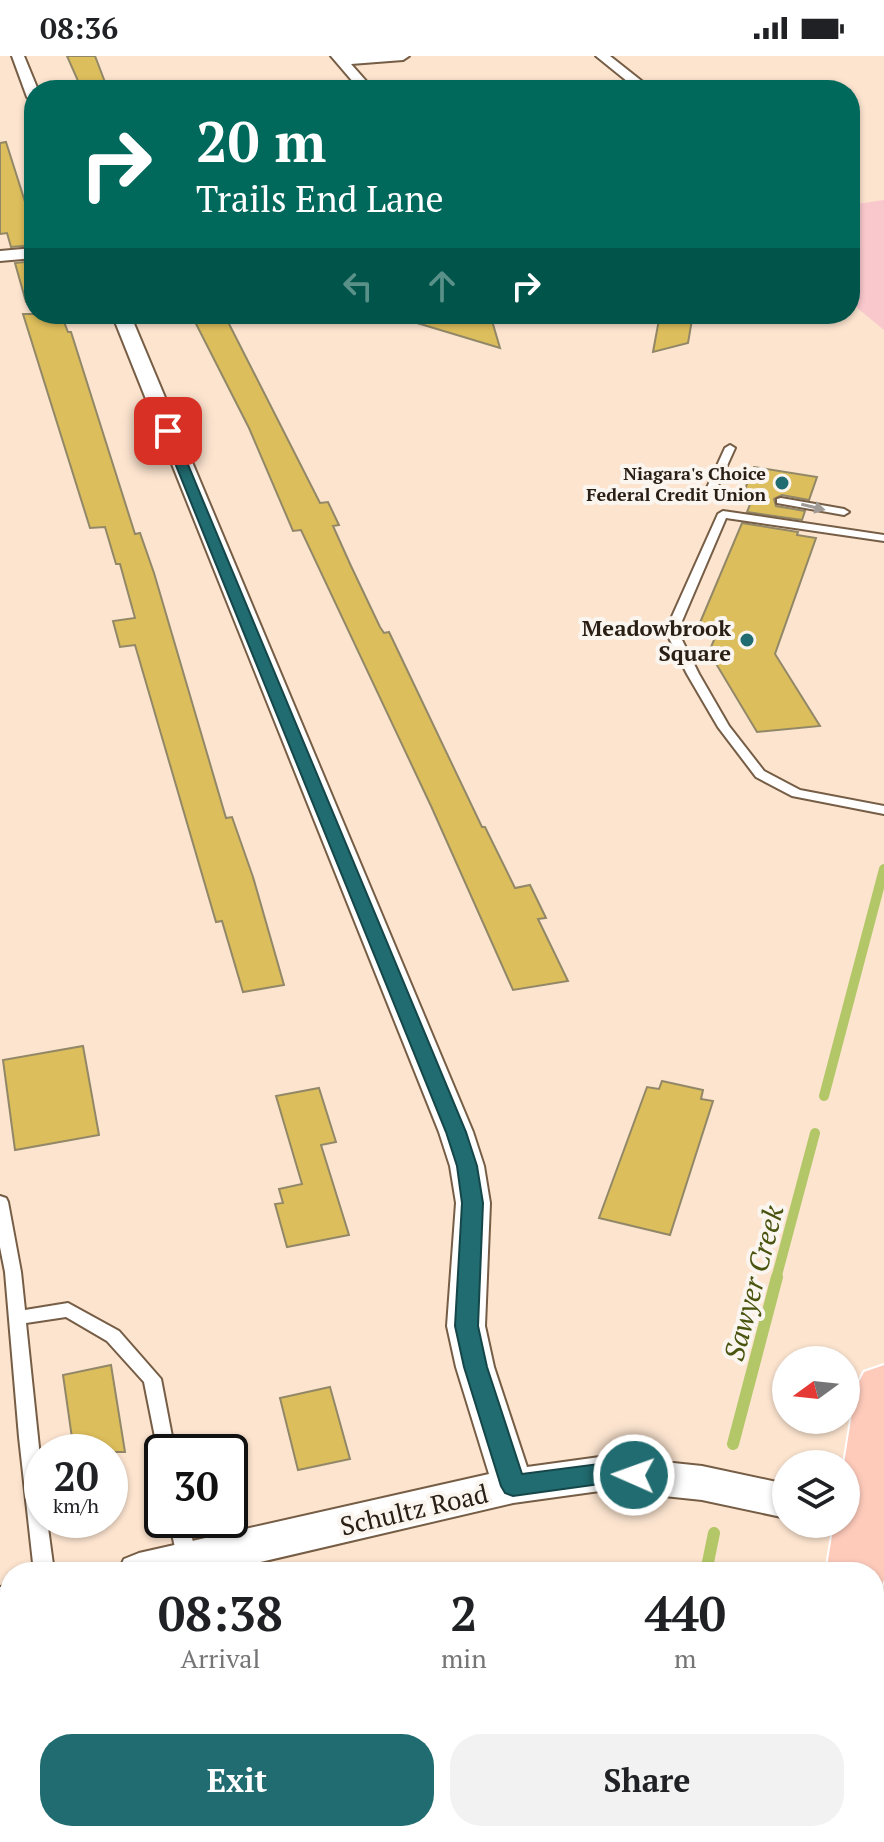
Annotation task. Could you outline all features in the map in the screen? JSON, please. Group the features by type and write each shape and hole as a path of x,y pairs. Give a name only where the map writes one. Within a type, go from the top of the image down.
{"main road":[{"path":"860,1509 884,1388"}],"street":[{"path":"18,56 27,80"},
{"path":"339,58 403,56"},
{"path":"602,56 633,80"},
{"path":"339,58 358,80"},
{"path":"0,256 24,254"},
{"path":"125,324 456,1132 467,1166 473,1203 466,1326 475,1367 513,1486"},
{"name":"Schultz Road","path":"178,1562 513,1486 607,1473 702,1483 772,1498"}],"lane":[{"path":"730,448 710,492 761,498"},
{"path":"781,501 844,512"},
{"path":"884,538 723,514 676,621 675,638 724,727 760,774 796,793 884,810"},
{"path":"0,1202 18,1318 43,1562"},
{"path":"18,1318 68,1310 113,1336 152,1379 163,1434"},
{"path":"182,1538 186,1560"}],"shaded area":[{"path":"884,200 884,330 860,310 860,204"}],"building":[{"path":"67,56 95,56 104,80 78,80"},
{"path":"6,142 24,199 24,246 11,247 7,233 0,234 0,143"},
{"path":"24,262 24,295 15,263"},
{"path":"26,324 65,324 71,332 135,534 140,533 154,573 226,818 232,817 253,877 284,985 243,992 222,921 216,922 135,645 120,647 113,621 135,618 120,564 116,564 105,527 90,528"},
{"path":"196,324 229,324 320,503 328,502 339,525 333,526 351,566 380,627 384,633 389,632 482,827 485,827 515,888 530,885 546,918 538,919 568,981 513,990 431,806 301,530 293,531 249,428"},
{"path":"420,324 493,324 500,348"},
{"path":"658,324 691,324 688,343 653,352"},
{"name":"Niagara's Choice Federal Credit Union","path":"754,467 817,477 809,500 782,495 774,499 776,506 805,511 802,520 747,512 751,502 765,503 768,500 766,493 745,489"},
{"name":"Meadowbrook Square","path":"742,523 816,538 775,654 820,726 757,732 709,652 719,628 699,625"},
{"path":"83,1046 99,1135 15,1150 3,1060"},
{"path":"662,1081 703,1090 701,1099 713,1101 670,1235 599,1218 647,1087 659,1089"},
{"path":"319,1088 336,1142 321,1145 349,1235 287,1247 275,1204 283,1203 279,1189 302,1184 276,1096"},
{"path":"111,1365 122,1434 71,1434 63,1375"},
{"path":"330,1387 350,1459 298,1470 280,1398"}],"waterway":[{"name":"Sawyer Creek","path":"824,1096 884,869"},
{"name":"Sawyer Creek","path":"776,1279 815,1133"},
{"name":"Sawyer Creek","path":"733,1444 777,1277"},
{"name":"Sawyer Creek","path":"708,1562 714,1533"}],"place":[{"name":"Niagara's Choice Federal Credit Union","path":"782,483"},
{"name":"Meadowbrook Square","path":"747,640"}],"route":[{"path":"168,431 456,1132 467,1166 473,1203 466,1326 475,1367 513,1486 607,1473 634,1475"}]}
